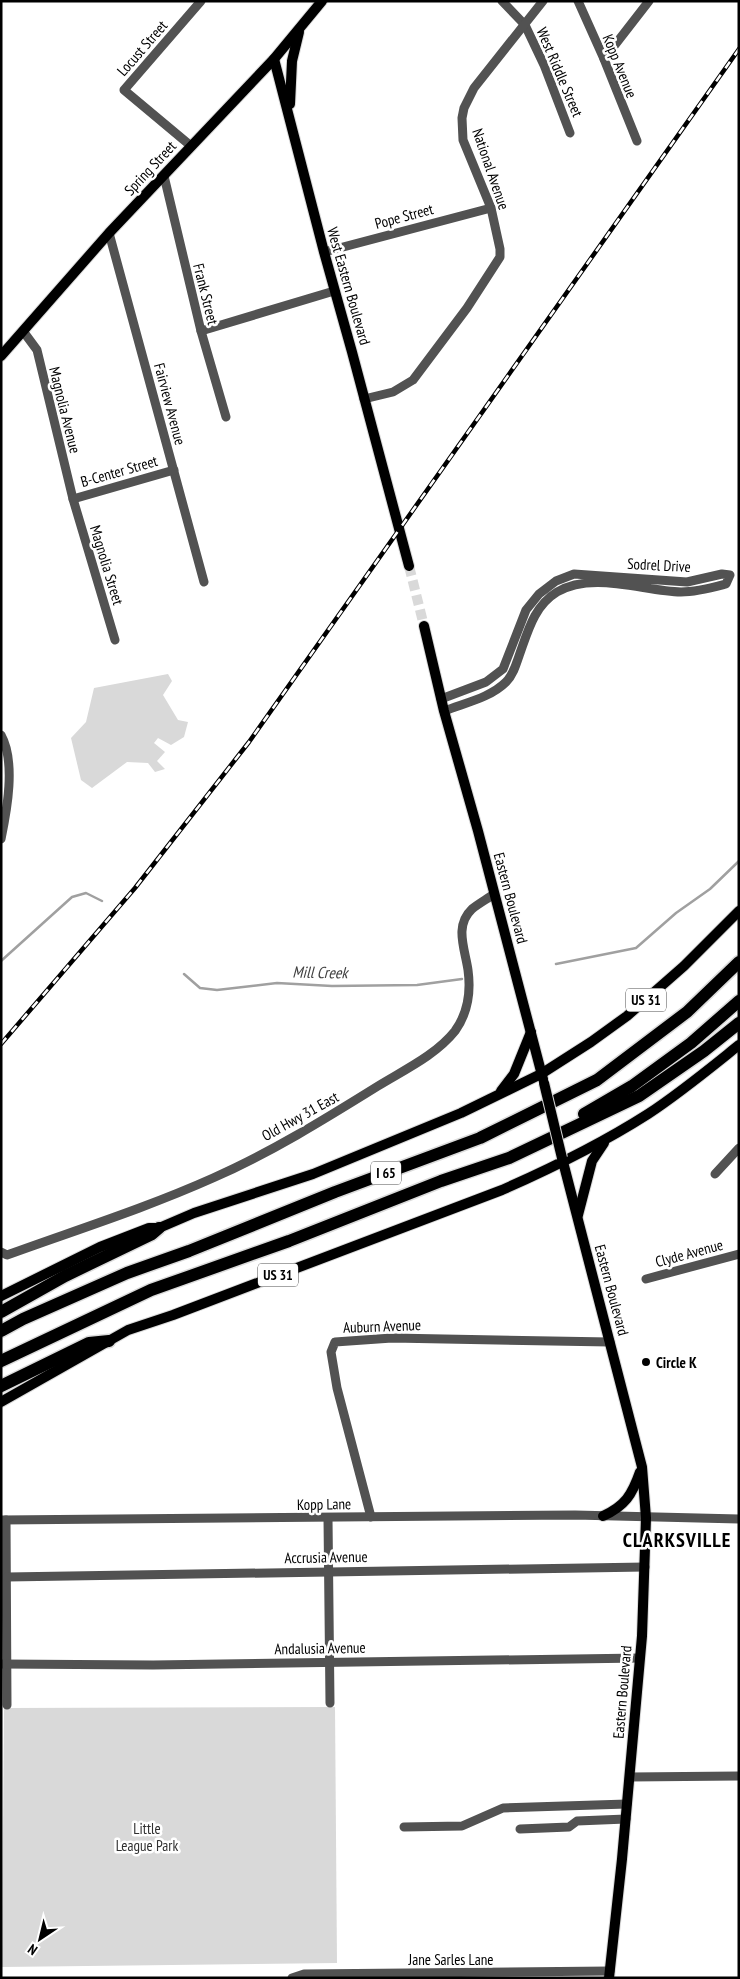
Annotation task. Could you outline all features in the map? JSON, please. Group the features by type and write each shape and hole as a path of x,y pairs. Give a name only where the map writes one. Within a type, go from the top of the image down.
{"highway":[{"name":"I 65","path":"1,1331 22,1319 127,1273 189,1251 335,1192 480,1138 570,1094 597,1080 654,1038 687,1012 739,962"},
{"name":"I 65","path":"1,1361 151,1290 289,1241 441,1181 509,1158 632,1086 690,1043 739,1001"},
{"path":"509,1158 639,1096 704,1051 739,1023"},
{"path":"1,1312 65,1276 152,1234 159,1228"},
{"path":"1,1386 89,1343 109,1341"}],"main road":[{"name":"Spring Street","path":"1,356 109,233 274,59 322,1"},
{"path":"289,115 292,61 301,27"},
{"name":"West Eastern Boulevard","path":"274,59 334,291 409,566"},
{"name":"Eastern Boulevard","path":"424,626 444,711 531,1032 642,1466 646,1518 640,1658 610,1974"},
{"name":"US 31","path":"1,1296 100,1248 149,1228 159,1228 194,1213 313,1174 353,1156 422,1130 497,1096 542,1079 628,1016 684,966 739,911"},
{"path":"497,1096 514,1074 531,1032"},
{"name":"US 31","path":"1,1402 128,1330 502,1190 610,1137 648,1114 696,1080 739,1045"},
{"path":"578,1216 592,1161 610,1137"},
{"path":"603,1516 616,1510 629,1499 642,1466"}],"street":[{"name":"Locust Street","path":"191,146 124,90 201,1"},
{"name":"West Riddle Street","path":"502,1 525,25 544,66 570,133"},
{"name":"National Avenue","path":"364,399 393,392 413,380 467,308 500,257 491,208 464,140 462,127 464,108 474,88 544,1"},
{"name":"Kopp Avenue","path":"578,1 604,59 636,141"},
{"path":"604,59 649,1"},
{"name":"Frank Street","path":"164,176 201,332 226,417"},
{"name":"Pope Street","path":"324,252 491,208"},
{"name":"Fairview Avenue","path":"109,233 204,582"},
{"path":"201,332 334,291"},
{"name":"Magnolia Avenue","path":"23,331 37,350 73,499"},
{"name":"B-Center Street","path":"73,499 174,470"},
{"name":"Magnolia Street","path":"73,499 115,640"},
{"name":"Sodrel Drive","path":"441,699 486,682 503,669 526,610 539,594 556,580 574,574 687,582 722,574 730,575 726,584 704,590 681,592 594,582 577,584 558,591 547,599 531,621 514,672 507,681 489,694 444,711"},
{"path":"1,735 7,745 8,765 1,839"},
{"name":"Old Hwy 31 East","path":"1,1252 7,1255 182,1191 215,1177 297,1135 442,1045 456,1030 468,1004 468,970 461,942 464,922 472,910 494,894"},
{"path":"715,1174 739,1148"},
{"name":"Clyde Avenue","path":"646,1279 739,1254"},
{"name":"Auburn Avenue","path":"371,1517 337,1388 331,1352 335,1342 392,1338 610,1342"},
{"name":"Kopp Lane","path":"4,1520 603,1516 739,1519"},
{"path":"328,1518 330,1703"},
{"path":"4,1520 7,1577 4,1664 7,1705"},
{"name":"Accrusia Avenue","path":"7,1577 645,1568"},
{"name":"Andalusia Avenue","path":"4,1664 153,1665 640,1658"},
{"path":"630,1777 739,1776"},
{"path":"404,1827 462,1826 503,1808 627,1804"},
{"path":"520,1830 569,1827 577,1821 626,1819"},
{"name":"Jane Sarles Lane","path":"292,1978 304,1974 610,1974"}],"green space":[{"path":"168,674 172,681 163,695 178,720 188,722 184,737 171,745 158,738 154,743 165,752 157,761 165,769 155,772 148,763 127,762 92,788 81,780 71,738 86,722 94,688"},
{"name":"Little League Park","path":"335,1707 337,1963 2,1967 4,1708"}],"waterway":[{"name":"Mill Creek","path":"556,964 636,948 676,913 710,889 739,861"},
{"name":"Mill Creek","path":"1,961 72,897 86,893 102,901"},
{"name":"Mill Creek","path":"184,974 200,988 217,990 277,983 332,986 417,985 462,979"}],"tunnel":[{"path":"409,566 424,626"}],"railway":[{"path":"1,1044 135,888 249,742 739,49"}],"place":[{"name":"Circle K","path":"646,1362"}],"district":[{"name":"CLARKSVILLE","path":"677,1540"}]}
